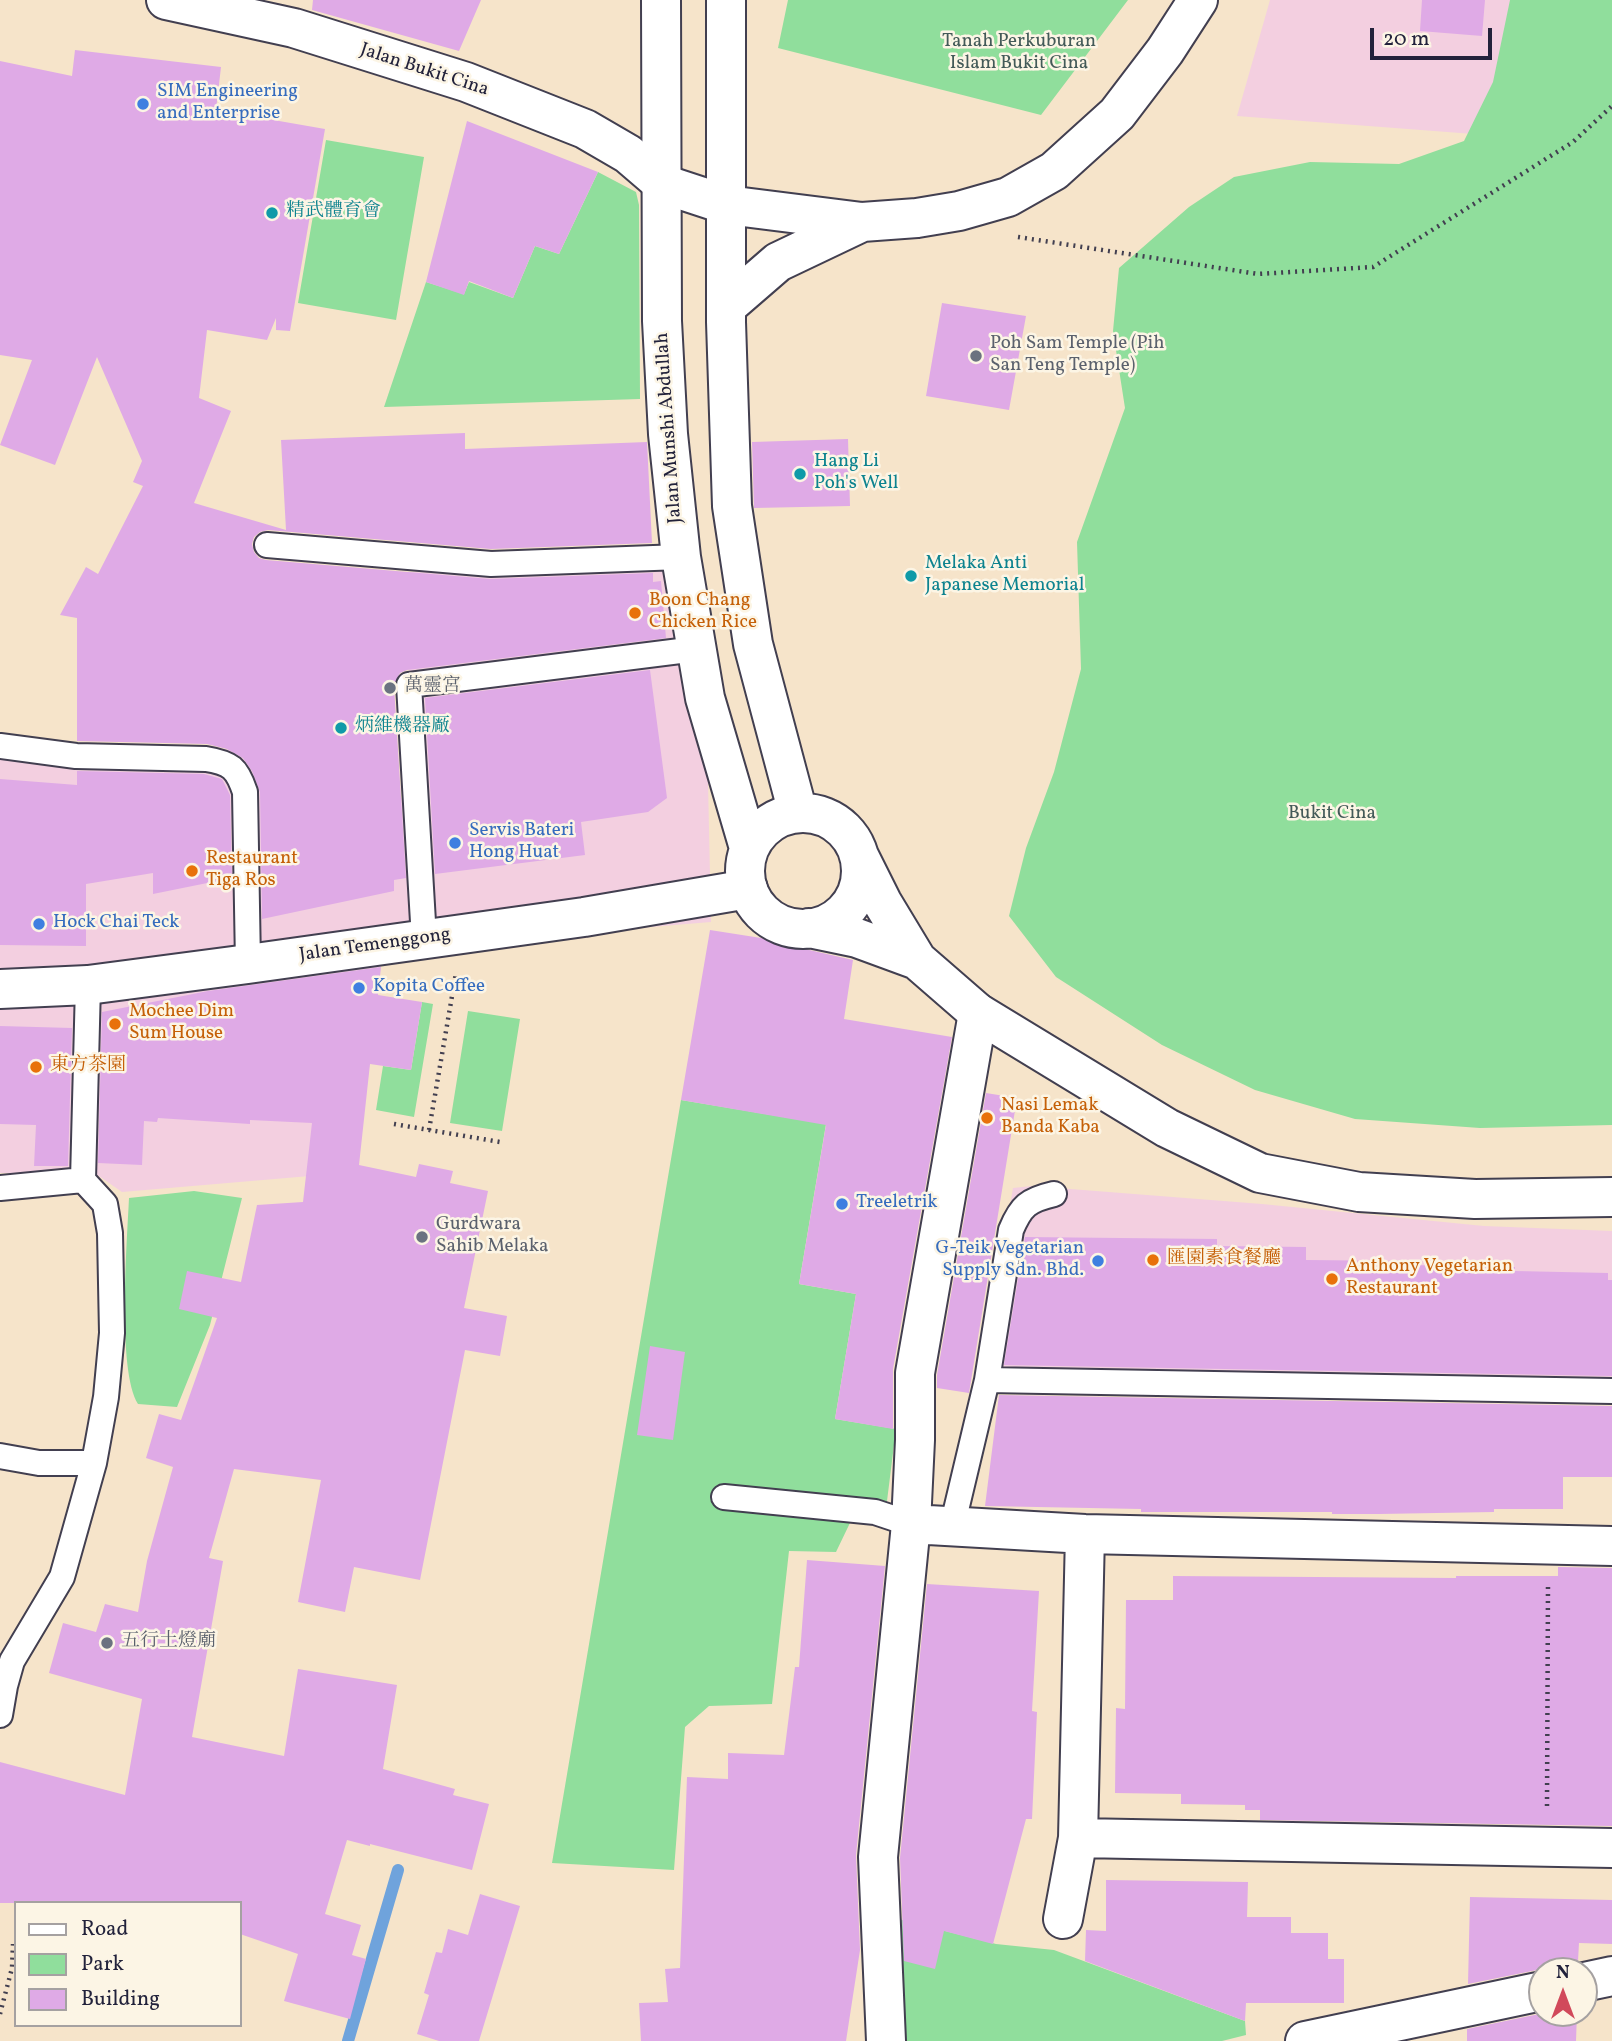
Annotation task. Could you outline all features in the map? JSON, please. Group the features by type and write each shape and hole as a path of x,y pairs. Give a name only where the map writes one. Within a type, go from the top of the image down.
{"street":[{"name":"Jalan Bukit Cina","path":"166,0 294,29 466,82 585,129 628,154 663,184"},
{"name":"Jalan Munshi Abdullah","path":"662,0 662,321 667,434 681,557 696,649 709,711 749,848"},
{"path":"726,0 726,307 732,506 753,644 798,813"},
{"path":"663,184 727,205 862,222 917,218 959,211 1008,197 1054,171 1117,114 1165,51 1198,0"},
{"path":"726,307 778,262 862,222"},
{"path":"918,960 857,939 809,928 793,928 772,919 754,904 744,876 749,848 757,834 769,823 798,813 819,815 837,823 851,838 882,902 918,960 978,1013 1167,1128 1260,1172 1359,1192 1475,1199 1612,1197"},
{"path":"809,928 828,923 845,911 856,895 861,876 859,856"},
{"name":"Jalan Temenggong","path":"0,989 88,985 248,964 584,917 748,890"},
{"path":"886,2041 878,1857 911,1524 915,1373 978,1013"},
{"path":"911,1524 1084,1534 1612,1546"},
{"path":"1063,1919 1078,1838 1084,1534"},
{"path":"1078,1838 1612,1849"},
{"path":"1305,2041 1528,1994"}],"lane":[{"path":"267,545 491,564 681,557"},
{"path":"424,939 409,685 696,649"},
{"path":"0,746 76,756 206,759 225,762 239,774 245,792 248,964"},
{"path":"0,1715 12,1661 62,1577 94,1463 106,1397 112,1332 110,1233 105,1204 83,1180 88,985"},
{"path":"0,1188 83,1180"},
{"path":"952,1527 987,1380 1011,1230 1019,1212 1035,1198 1054,1194"},
{"path":"987,1380 1612,1391"},
{"path":"0,1456 39,1463 94,1463"},
{"path":"724,1497 875,1512 911,1524"}],"path":[{"path":"1007,235 1258,274 1373,267 1573,142 1612,106"},
{"path":"429,1130 457,966"},
{"path":"394,1124 500,1142"},
{"path":"1547,1847 1548,1544"},
{"path":"0,2014 12,1968 13,1944"}],"shaded area":[{"path":"1270,0 1524,0 1513,137 1237,116"},
{"path":"673,569 707,735 711,922 530,937 381,964 357,1172 122,1192 96,1174 0,1173 0,735 108,748 199,747 298,755 330,798 407,798 409,678 405,572"},
{"path":"1032,1186 1262,1204 1484,1226 1612,1231 1612,1396 980,1382 1013,1188"}],"green space":[{"name":"Tanah Perkuburan Islam Bukit Cina","path":"788,0 1128,0 1041,115 778,48"},
{"name":"Bukit Cina","path":"1510,0 1612,0 1612,1125 1480,1128 1355,1119 1255,1090 1162,1045 1056,977 1009,916 1026,848 1054,772 1081,669 1077,542 1125,408 1113,331 1119,268 1189,207 1234,177 1310,162 1399,164 1464,141 1493,82"},
{"path":"326,140 424,157 396,320 298,303"},
{"path":"598,172 636,192 639,205 640,399 384,407 426,282 464,294 469,282 513,298 535,246 559,254"},
{"path":"422,1002 433,1004 414,1117 376,1110 383,1066 411,1070"},
{"path":"468,1011 520,1019 502,1131 450,1123"},
{"path":"681,1100 826,1124 799,1284 856,1294 835,1419 896,1429 887,1501 861,1500 836,1552 789,1551 772,1704 709,1706 685,1727 674,1870 552,1863"},
{"path":"194,1191 242,1198 210,1325 177,1407 138,1404 127,1364 125,1335 129,1198"},
{"path":"887,1916 996,1944 1054,1950 1245,2021 1246,2035 1222,2041 904,2041"}],"building":[{"path":"313,0 481,0 459,51 312,10"},
{"path":"1422,0 1485,0 1482,36 1420,31"},
{"path":"75,50 221,67 216,110 325,129 290,331 276,330 276,318 267,340 207,330 199,398 231,411 194,503 286,530 281,440 465,433 465,449 647,442 652,543 491,549 268,530 254,537 254,552 259,558 266,560 490,579 653,573 653,582 661,581 666,638 400,673 394,686 406,878 394,880 394,891 262,919 260,792 252,771 243,758 227,749 207,744 77,741 77,618 60,615 86,567 98,574 143,486 133,482 142,461 97,357 55,465 0,445 32,360 0,355 0,61 72,76"},
{"path":"467,121 598,172 559,254 535,246 513,298 469,281 464,295 426,282"},
{"name":"Poh Sam Temple (Pih San Teng Temple)","path":"942,303 1026,316 1009,410 926,396"},
{"name":"Hang Li Poh's Well","path":"848,439 850,506 754,508 752,442"},
{"path":"650,670 667,798 648,812 581,822 585,855 435,874 425,698"},
{"path":"77,771 204,774 222,779 230,795 232,878 153,894 153,873 86,884 86,946 0,945 0,779 77,785"},
{"path":"710,930 793,943 805,949 853,960 844,1019 952,1037 893,1369 893,1429 835,1419 856,1294 799,1284 826,1125 681,1100"},
{"path":"381,967 378,995 422,1002 411,1070 370,1064 359,1165 416,1177 419,1164 453,1171 450,1183 488,1191 464,1308 507,1316 500,1356 465,1350 420,1580 354,1567 345,1612 298,1602 321,1480 234,1469 209,1558 223,1561 192,1737 284,1756 298,1669 397,1685 383,1769 455,1789 453,1795 489,1804 472,1870 347,1840 325,1914 361,1925 352,1955 366,1959 350,2019 284,2001 298,1954 242,1935 242,1901 0,1903 0,1762 125,1795 142,1699 49,1673 63,1623 96,1632 105,1604 138,1612 147,1561 173,1467 146,1458 159,1414 181,1420 217,1318 179,1309 187,1271 241,1282 257,1205 303,1202 312,1123 250,1120 250,1124 158,1118 157,1122 144,1121 142,1165 98,1163 102,1012 208,991"},
{"name":"東方茶園","path":"0,1026 72,1028 68,1166 34,1166 36,1125 0,1124"},
{"path":"986,1093 1017,1098 969,1393 937,1388 937,1375"},
{"path":"1025,1237 1217,1239 1217,1246 1306,1247 1306,1260 1408,1261 1408,1265 1515,1267 1515,1271 1608,1273 1608,1280 1612,1280 1612,1376 1004,1365"},
{"path":"650,1346 685,1352 673,1440 637,1435"},
{"path":"999,1395 1612,1406 1612,1477 1563,1477 1563,1509 1332,1514 1141,1512 1141,1509 985,1506"},
{"path":"807,1560 885,1566 856,1855 860,1950 846,2041 641,2041 639,2003 668,2002 665,1969 680,1968 687,1777 728,1779 728,1753 784,1755 795,1667 799,1667"},
{"path":"1558,1567 1612,1568 1612,1826 1260,1820 1260,1810 1245,1810 1245,1805 1181,1804 1181,1794 1115,1793 1116,1708 1125,1709 1126,1600 1173,1600 1173,1576 1558,1576"},
{"path":"927,1584 1039,1591 1032,1711 1037,1712 1032,1819 1026,1819 993,1944 944,1931 935,1969 904,1961 900,1858"},
{"path":"1106,1880 1248,1882 1247,1917 1291,1917 1291,1933 1328,1933 1328,1959 1344,1959 1344,2003 1246,2003 1245,2021 1085,1961 1086,1930 1106,1931"},
{"path":"480,1894 520,1906 479,2041 439,2041 417,2034 429,1995 424,1993 436,1952 442,1953 448,1929 468,1935"},
{"path":"1470,1897 1612,1900 1612,1944 1579,1943 1578,1957 1528,1957 1528,1972 1468,1984"},
{"path":"1528,2016 1528,2027 1576,2027 1576,2041 1467,2041 1467,2029"}],"waterway":[{"path":"348,2041 398,1870"}],"place":[{"name":"SIM Engineering and Enterprise","path":"143,104"},
{"name":"精武體育會","path":"272,213"},
{"name":"Poh Sam Temple (Pih San Teng Temple)","path":"976,356"},
{"name":"Hang Li Poh's Well","path":"800,474"},
{"name":"Melaka Anti Japanese Memorial","path":"911,576"},
{"name":"Boon Chang Chicken Rice","path":"635,613"},
{"name":"萬靈宮","path":"390,688"},
{"name":"炳維機器厰","path":"341,728"},
{"name":"Servis Bateri Hong Huat","path":"455,843"},
{"name":"Restaurant Tiga Ros","path":"192,871"},
{"name":"Hock Chai Teck","path":"39,924"},
{"name":"Kopita Coffee","path":"359,988"},
{"name":"Mochee Dim Sum House","path":"115,1024"},
{"name":"東方茶園","path":"36,1067"},
{"name":"Nasi Lemak Banda Kaba","path":"987,1118"},
{"name":"Treeletrik","path":"842,1204"},
{"name":"Gurdwara Sahib Melaka","path":"422,1237"},
{"name":"匯園素食餐廳","path":"1153,1260"},
{"name":"G-Teik Vegetarian Supply Sdn. Bhd.","path":"1098,1261"},
{"name":"Anthony Vegetarian Restaurant","path":"1332,1279"},
{"name":"五行土燈廟","path":"107,1643"}]}
